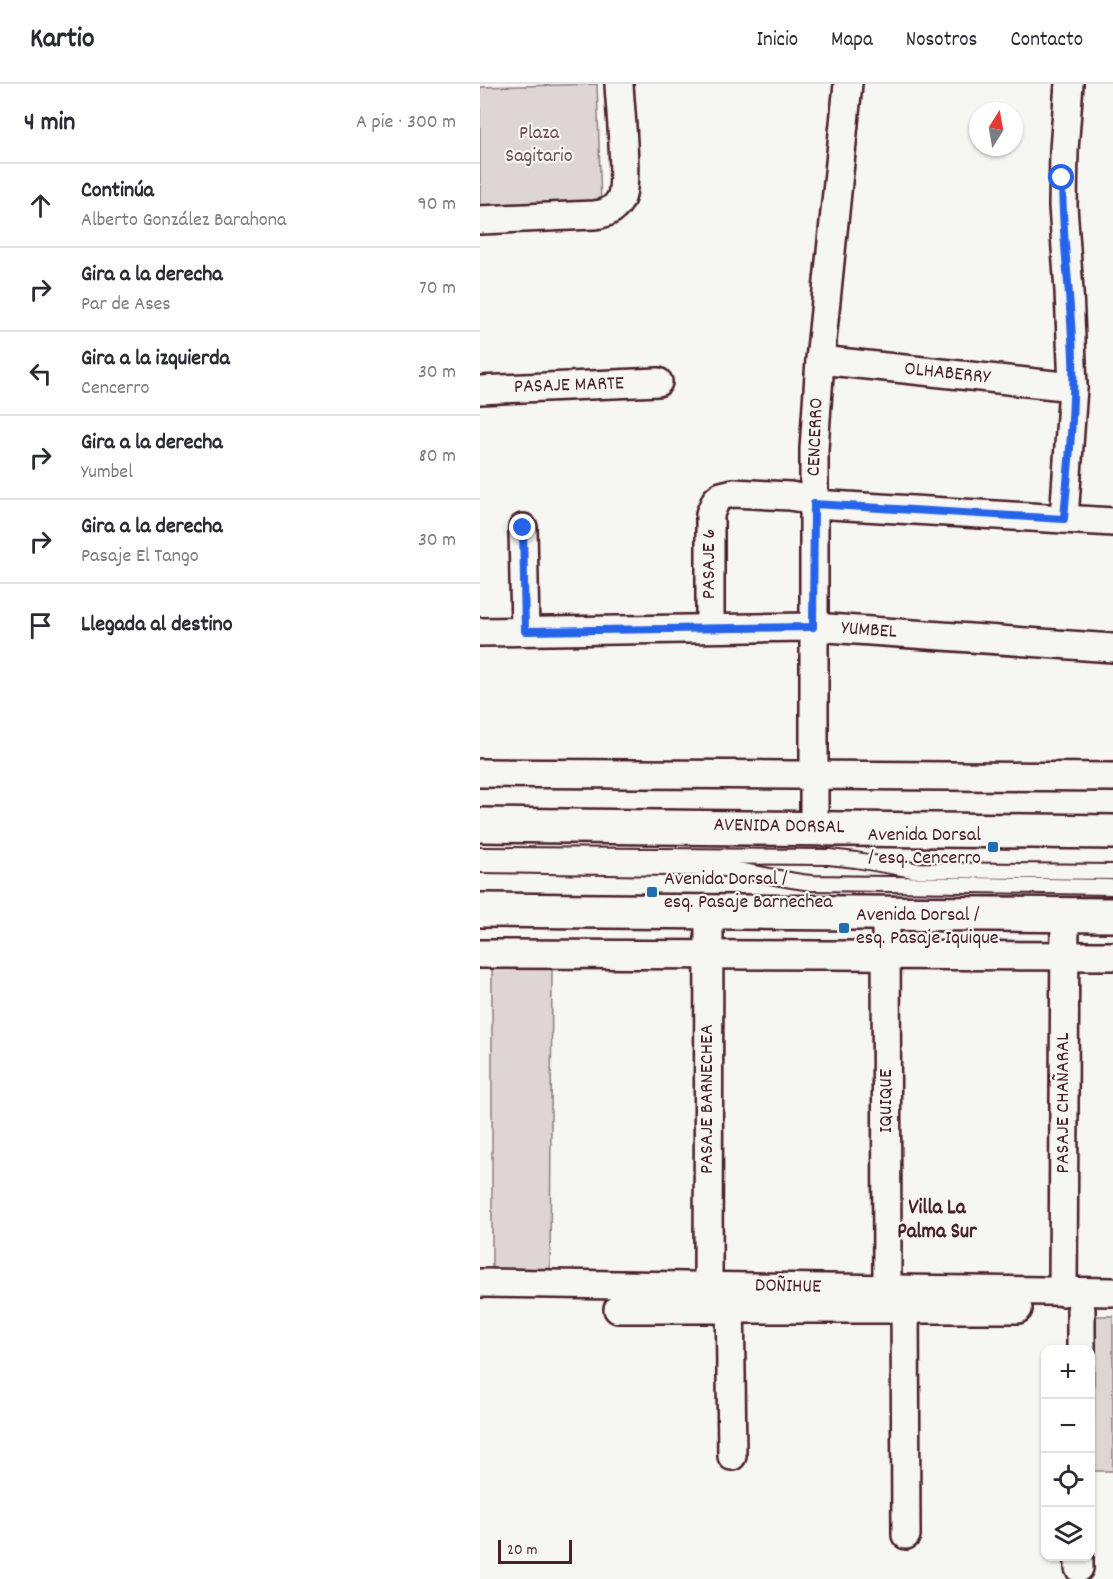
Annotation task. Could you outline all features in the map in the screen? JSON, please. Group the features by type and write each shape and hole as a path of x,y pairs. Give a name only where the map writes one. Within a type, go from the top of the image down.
{"main road":[{"name":"AVENIDA DORSAL","path":"480,825 1113,832"},
{"path":"480,910 1113,915"}],"street":[{"path":"480,220 594,215 602,214 615,207 620,200 623,183 619,84"},
{"name":"CENCERRO","path":"813,827 814,449 820,360 848,84"},
{"path":"1064,519 1073,387 1071,321 1062,206 1069,84"},
{"name":"OLHABERRY","path":"820,360 1073,387"},
{"name":"PASAJE MARTE","path":"480,390 658,382"},
{"name":"PASAJE 6","path":"710,628 710,514 716,500 733,493 790,496 814,504"},
{"path":"814,504 1113,522"},
{"path":"523,528 525,631"},
{"name":"YUMBEL","path":"480,632 813,627 1113,648"},
{"path":"480,773 1113,777"},
{"name":"PASAJE BARNECHEA","path":"709,912 722,1294 732,1456"},
{"name":"IQUIQUE","path":"886,913 906,1535"},
{"name":"PASAJE CHAÑARAL","path":"1065,914 1065,956 1088,1297 1082,1345"},
{"path":"480,954 1113,956"},
{"name":"DOÑIHUE","path":"480,1283 722,1294 1088,1297"},
{"name":"DOÑIHUE","path":"618,1309 722,1294"}],"lane":[{"path":"480,855 829,857 914,870 1113,872"},
{"path":"480,865 728,869 811,883 1113,886"}],"green space":[{"name":"Plaza Sagitario","path":"597,84 601,205 480,209 480,87"},
{"path":"552,967 550,1274 492,1275 492,969"},
{"path":"1095,1316 1113,1316 1113,1471 1095,1471"}],"place":[{"name":"Avenida Dorsal / esq. Cencerro","path":"993,847"},
{"name":"Avenida Dorsal / esq. Pasaje Barnechea","path":"652,892"},
{"name":"Avenida Dorsal / esq. Pasaje Iquique","path":"844,928"}],"district":[{"name":"Villa La Palma Sur","path":"937,1221"}],"route":[{"path":"523,528 525,631 813,627 814,504 1064,519 1073,359 1062,178"}]}
